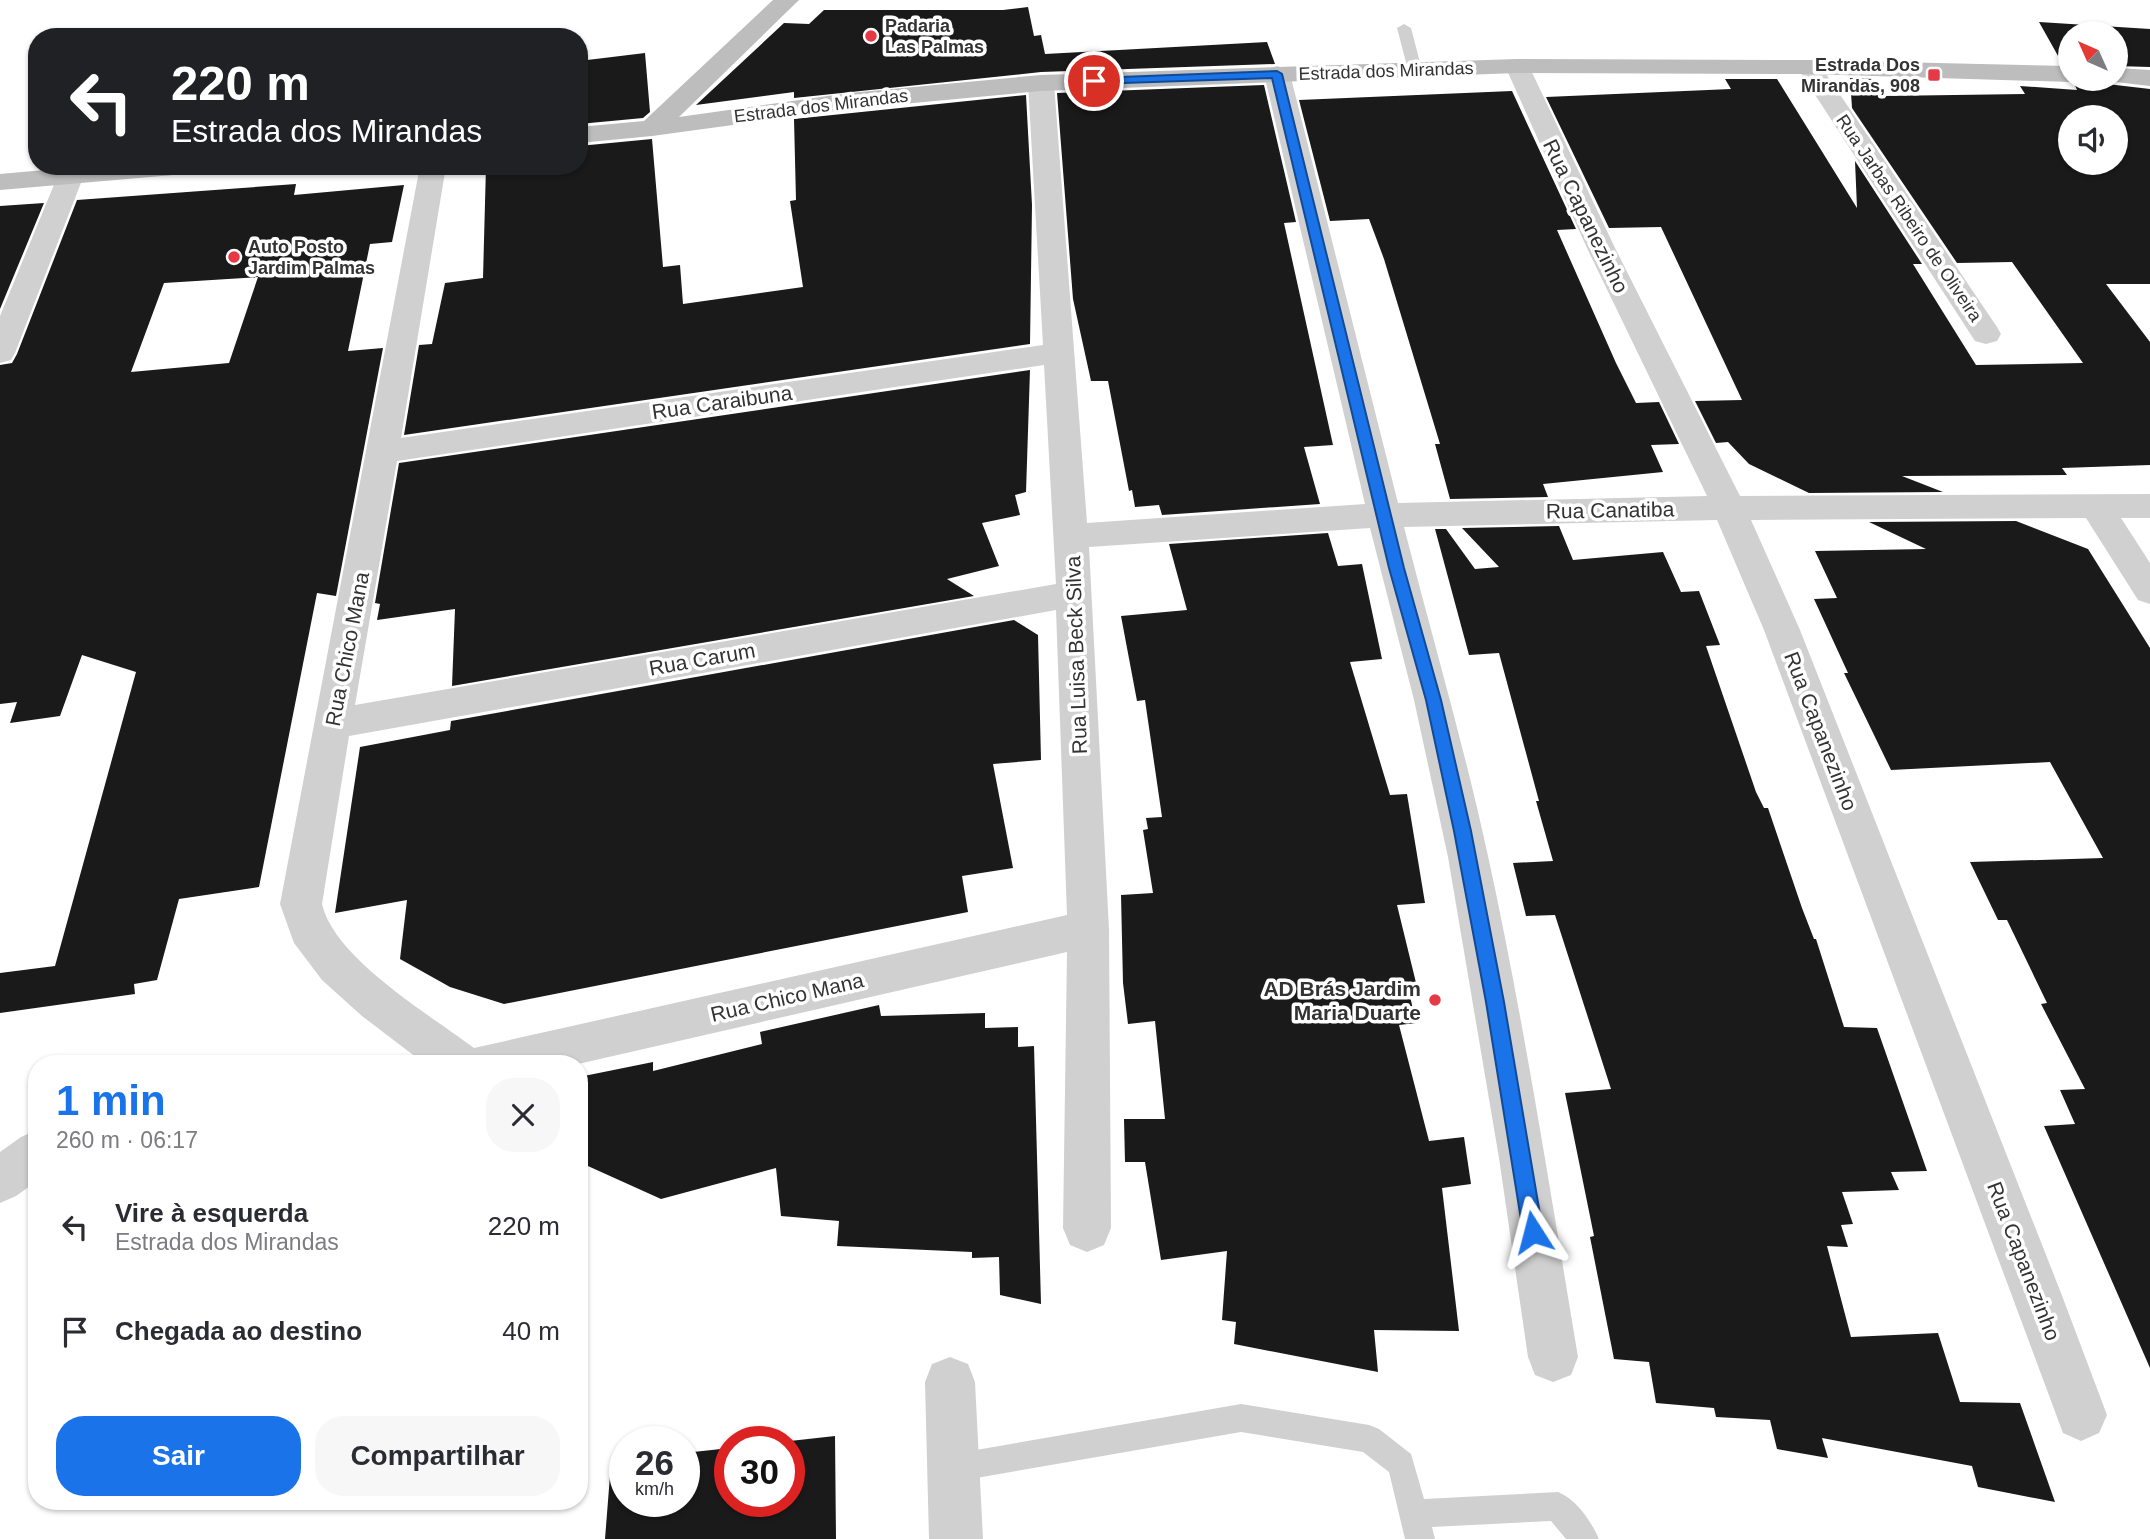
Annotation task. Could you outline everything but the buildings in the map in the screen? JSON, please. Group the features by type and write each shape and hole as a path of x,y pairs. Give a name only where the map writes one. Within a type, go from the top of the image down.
{"street":[{"path":"652,128 787,0"},
{"name":"Estrada dos Mirandas","path":"588,134 849,101 1041,83 1517,66 1809,67 2058,74"},
{"name":"Rua Capanezinho","path":"1517,66 1601,248 1730,508 1782,630 2037,1293 2081,1415"},
{"name":"Rua Jarbas Ribeiro de Oliveira","path":"1809,67 1986,334"},
{"path":"1277,74 1384,515 1433,700 1468,857 1517,1132 1553,1356"},
{"path":"2128,77 2150,78"},
{"name":"Rua Luisa Beck Silva","path":"1041,83 1071,536 1088,929 1087,1228"},
{"path":"0,182 71,175 0,353"},
{"name":"Rua Chico Mana","path":"431,175 301,904 307,928 321,949 345,975 448,1055"},
{"name":"Rua Caraibuna","path":"384,452 1060,353"},
{"name":"Rua Canatiba","path":"1071,536 1384,515 1730,508 2150,506"},
{"path":"2096,507 2150,591"},
{"name":"Rua Carum","path":"332,724 1072,594"},
{"name":"Rua Chico Mana","path":"526,1055 1088,929"},
{"path":"0,1180 28,1160"},
{"path":"950,1382 956,1539"}],"lane":[{"path":"1404,28 1415,70"},
{"path":"953,1468 1241,1418 1369,1439 1401,1464 1417,1526 1558,1506 1584,1539"}],"place":[{"name":"Padaria Las Palmas","path":"871,36"},
{"name":"Estrada Dos Mirandas, 908","path":"1934,75"},
{"name":"Auto Posto Jardim Palmas","path":"234,257"},
{"name":"AD Brás Jardim Maria Duarte","path":"1435,1000"}],"route":[{"path":"1094,81 1277,74 1396,568 1433,700 1468,857 1533,1232"}]}
